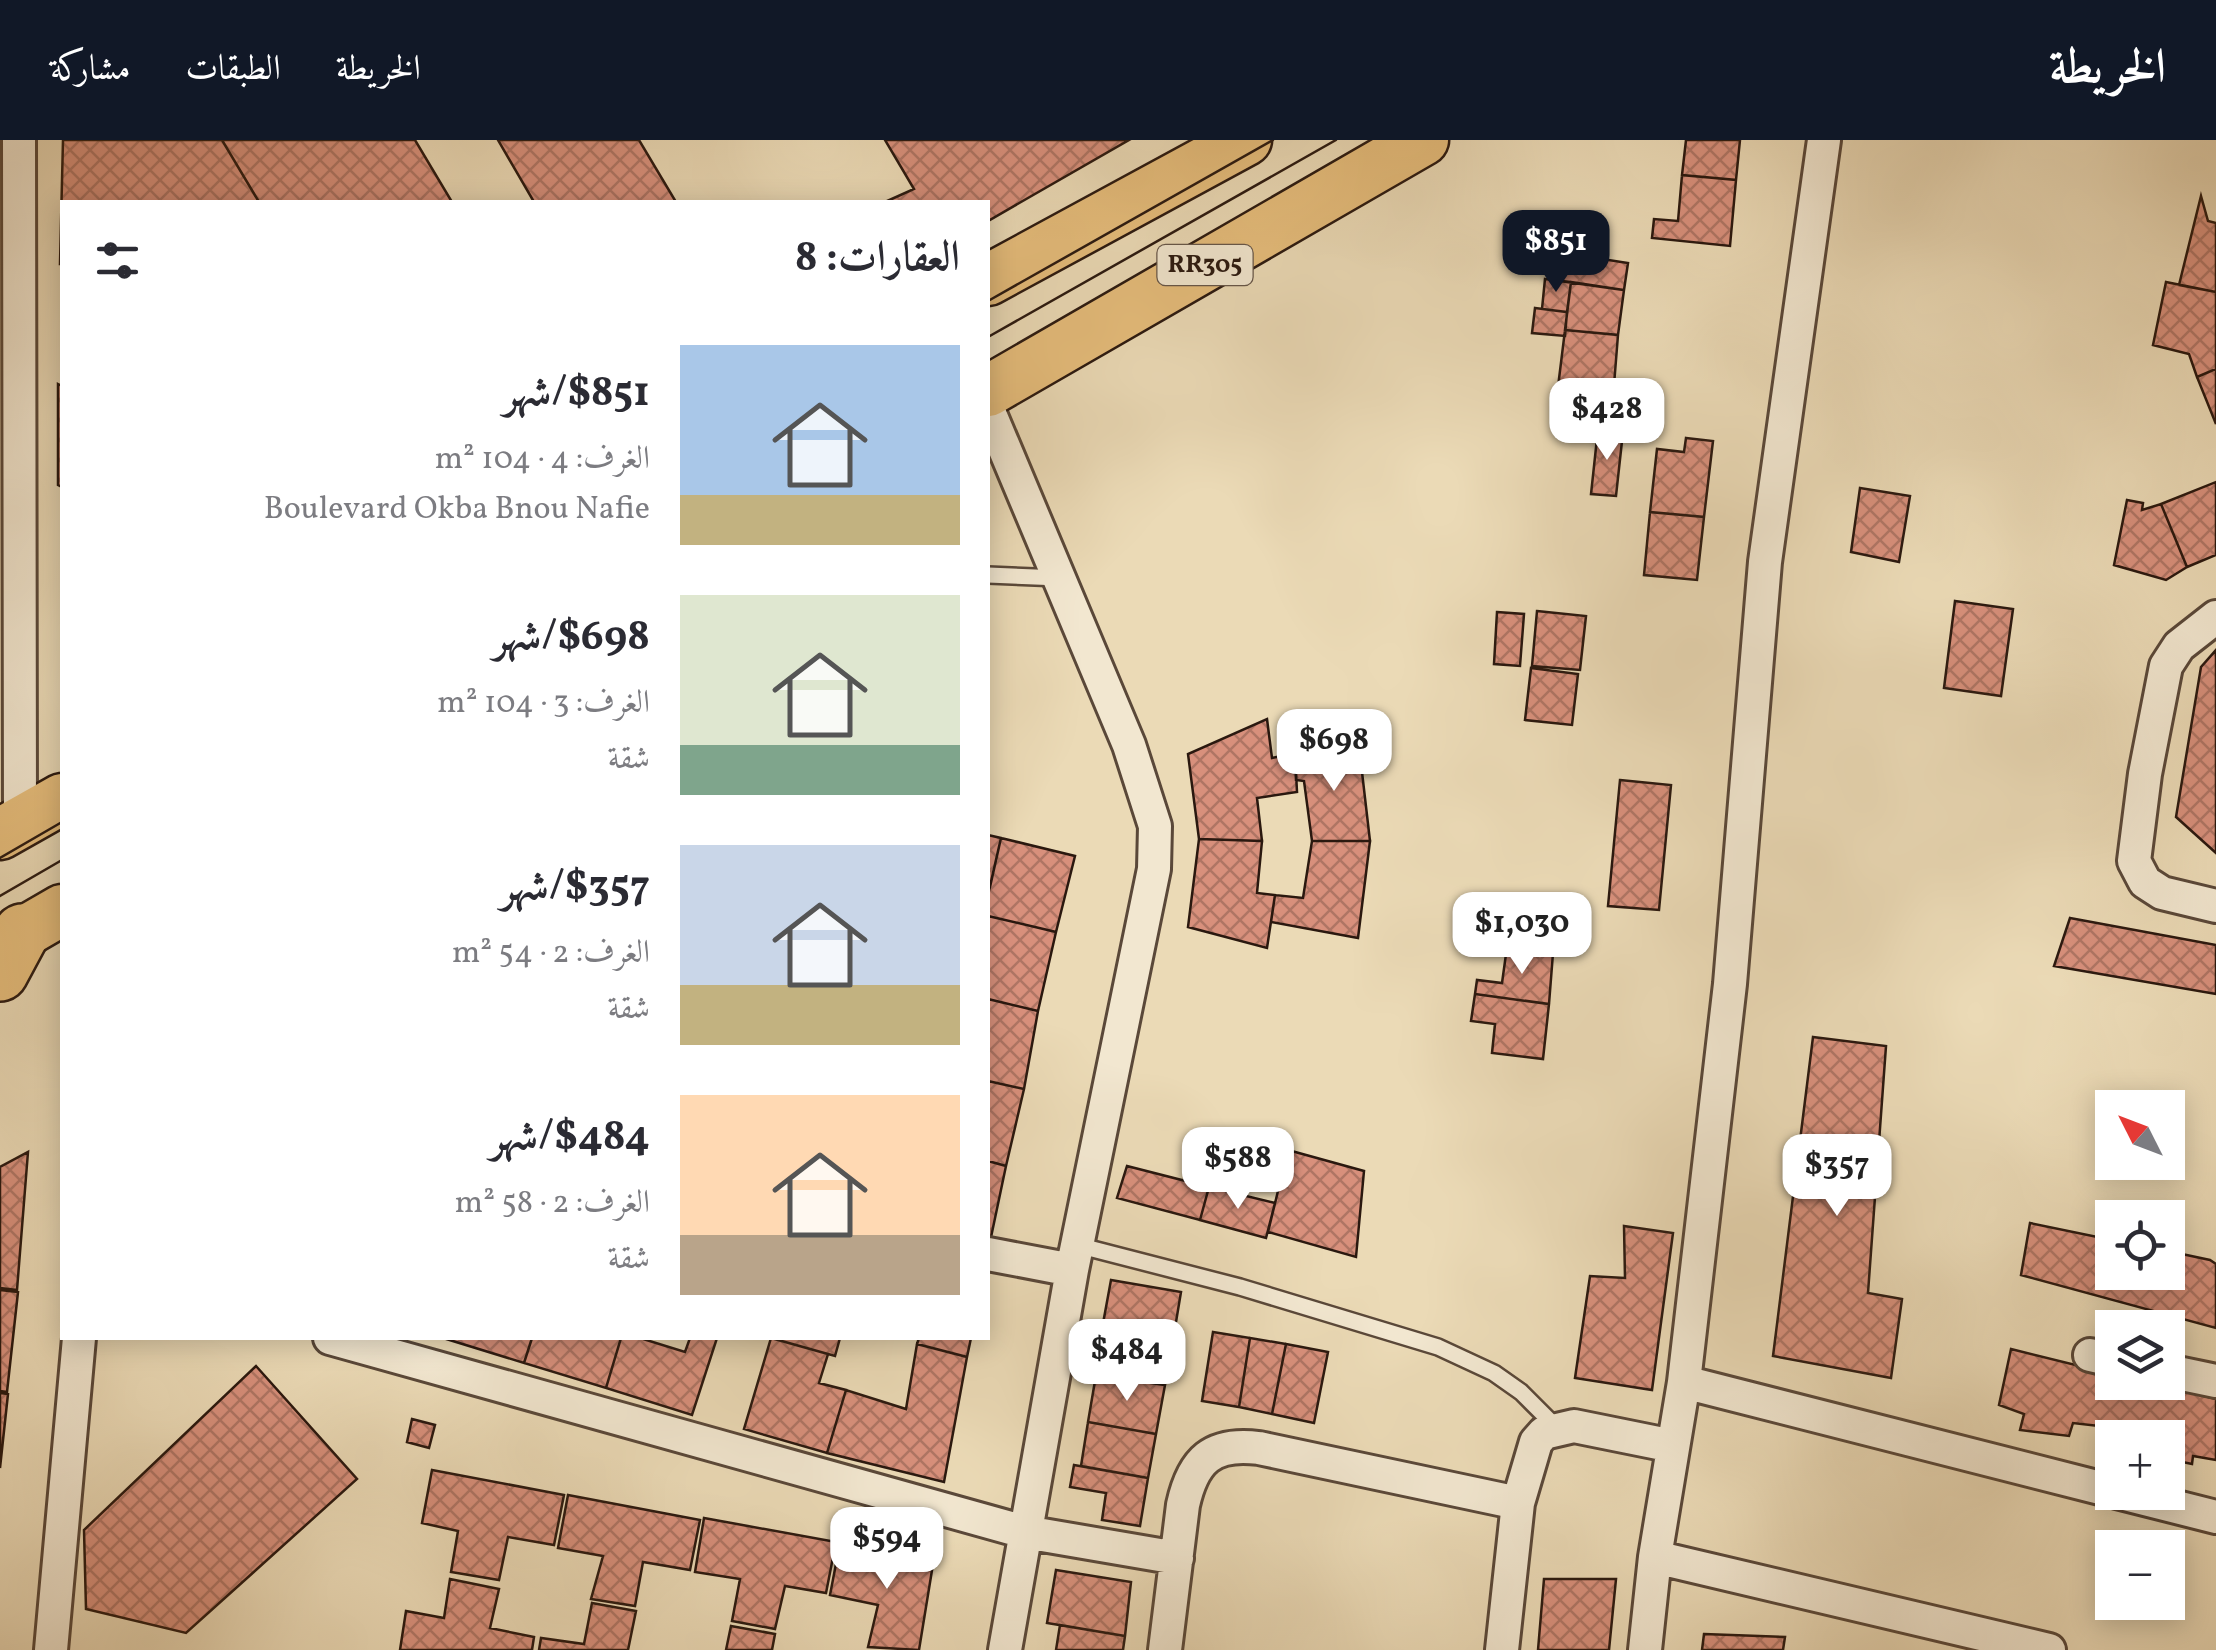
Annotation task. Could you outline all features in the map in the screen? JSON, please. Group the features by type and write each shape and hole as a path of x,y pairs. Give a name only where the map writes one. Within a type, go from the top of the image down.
{"main road":[{"path":"990,279 1246,140"},
{"name":"RR305","path":"990,390 1423,140"}],"street":[{"path":"18,140 10,698 28,818"},
{"path":"1645,1650 1655,1556 1684,1382 1730,984 1766,562 1824,140"},
{"path":"990,414 1111,696 1155,826 1154,869 1075,1257 1005,1650"},
{"path":"2216,617 2178,646 2166,666 2145,774 2134,861 2145,882 2162,894 2216,906"},
{"path":"990,1254 1075,1257"},
{"path":"51,1650 79,1340"},
{"path":"337,1340 1025,1532 1177,1558"},
{"path":"2185,1375 2216,1381"},
{"path":"1684,1382 2095,1487"},
{"path":"1502,1650 1518,1503 1536,1442 1544,1432 1574,1426 1673,1446"},
{"path":"1165,1650 1187,1486 1208,1455 1228,1446 1259,1448 1518,1503"},
{"path":"2185,1509 2216,1517"},
{"path":"1655,1556 1944,1637 2050,1650"}],"lane":[{"path":"990,574 1060,578"},
{"path":"1075,1257 1240,1287 1438,1347 1521,1392 1558,1428"}],"building":[{"path":"63,140 222,140 258,200 62,200"},
{"path":"222,140 415,140 451,200 258,200"},
{"path":"498,140 639,140 675,200 533,200"},
{"path":"885,140 1129,140 990,220 990,200 889,200 914,189"},
{"path":"1686,140 1740,140 1736,180 1682,175"},
{"path":"1682,175 1736,180 1730,246 1652,238 1654,219 1678,221"},
{"path":"2201,196 2208,221 2216,223 2216,292 2179,285"},
{"path":"1557,252 1628,263 1624,290 1552,280"},
{"path":"1545,279 1571,282 1567,312 1542,309"},
{"path":"1571,282 1624,290 1618,335 1565,330"},
{"path":"2166,282 2216,292 2216,369 2197,377 2189,354 2153,345"},
{"path":"1535,308 1567,312 1565,336 1532,333"},
{"path":"1565,330 1618,335 1612,410 1565,405 1567,388 1558,387"},
{"path":"2216,369 2216,424 2197,377"},
{"path":"58,384 60,486 58,485"},
{"path":"1598,429 1623,432 1616,496 1591,494"},
{"path":"1686,438 1713,441 1704,517 1650,512 1657,449 1684,452"},
{"path":"2216,482 2216,555 2187,567 2161,504"},
{"path":"1860,488 1910,496 1899,562 1851,552"},
{"path":"2127,500 2143,503 2142,510 2161,504 2187,567 2166,580 2114,565"},
{"path":"1650,512 1704,517 1697,580 1644,575"},
{"path":"1955,601 2013,609 2001,696 1944,688"},
{"path":"1537,611 1586,616 1580,670 1532,666"},
{"path":"1497,612 1524,614 1520,666 1494,664"},
{"path":"2216,650 2216,853 2176,817 2201,667"},
{"path":"1531,668 1578,674 1572,725 1525,720"},
{"path":"1267,719 1272,758 1295,753 1297,792 1257,798 1262,841 1199,839 1188,754"},
{"path":"1359,746 1370,841 1312,841 1304,781 1296,780 1295,753"},
{"path":"1620,780 1671,785 1659,910 1608,906"},
{"path":"990,835 1001,838 990,887"},
{"path":"1001,838 1075,856 1056,932 990,916 990,886"},
{"path":"1199,839 1262,841 1257,893 1275,895 1267,948 1188,927"},
{"path":"1312,841 1370,841 1358,938 1271,922 1275,895 1303,898"},
{"path":"990,916 1056,932 1038,1011 990,999"},
{"path":"2070,918 2216,945 2216,994 2054,966"},
{"path":"1507,947 1553,953 1549,1004 1475,994 1477,980 1502,983"},
{"path":"1475,994 1549,1004 1543,1059 1492,1053 1495,1024 1471,1021"},
{"path":"990,999 1038,1011 1024,1089 990,1081"},
{"path":"1813,1037 1886,1046 1868,1293 1902,1299 1891,1378 1773,1356"},
{"path":"990,1081 1024,1089 1006,1166 990,1162"},
{"path":"1288,1150 1364,1171 1356,1257 1268,1232"},
{"path":"28,1152 17,1290 0,1288 0,1167"},
{"path":"990,1162 1006,1166 990,1242"},
{"path":"1127,1166 1209,1187 1200,1220 1117,1198"},
{"path":"1209,1187 1275,1203 1266,1238 1200,1220"},
{"path":"2030,1223 2095,1236 2095,1290 2185,1290 2185,1255 2210,1260 2216,1264 2216,1328 2185,1320 2185,1310 2150,1310 2021,1275"},
{"path":"1624,1226 1673,1233 1652,1390 1575,1378 1590,1276 1625,1278"},
{"path":"1111,1280 1181,1292 1173,1340 1102,1329"},
{"path":"0,1290 18,1292 7,1392 0,1391"},
{"path":"1102,1329 1173,1340 1165,1385 1096,1375"},
{"path":"1213,1332 1250,1338 1239,1407 1202,1401"},
{"path":"1250,1338 1286,1344 1272,1414 1239,1407"},
{"path":"449,1340 531,1340 524,1363"},
{"path":"531,1340 620,1340 606,1388 524,1363"},
{"path":"620,1340 646,1340 685,1352 689,1340 716,1340 692,1415 606,1388"},
{"path":"770,1340 828,1354 819,1383 846,1390 827,1453 744,1429"},
{"path":"778,1340 839,1340 835,1356"},
{"path":"918,1340 971,1340 967,1357 917,1344"},
{"path":"917,1344 967,1357 944,1482 827,1453 846,1390 906,1409"},
{"path":"1286,1344 1328,1352 1314,1423 1272,1414"},
{"path":"2011,1349 2095,1370 2095,1400 2185,1400 2185,1391 2216,1399 2216,1460 2193,1456 2192,1464 2185,1463 2185,1420 2095,1420 2095,1426 2073,1423 2069,1436 2020,1430 2024,1414 1999,1405"},
{"path":"256,1366 357,1479 186,1633 86,1609 84,1530"},
{"path":"1096,1375 1165,1385 1156,1434 1088,1422"},
{"path":"0,1393 8,1394 0,1468"},
{"path":"412,1419 435,1425 429,1448 407,1442"},
{"path":"1088,1422 1156,1434 1148,1478 1081,1466"},
{"path":"1074,1465 1148,1478 1140,1526 1102,1520 1106,1493 1070,1487"},
{"path":"432,1470 564,1495 554,1545 508,1537 499,1580 451,1572 458,1531 422,1523"},
{"path":"568,1495 700,1520 690,1570 643,1562 635,1606 591,1599 603,1556 558,1548"},
{"path":"704,1518 836,1542 826,1593 785,1586 775,1629 732,1621 740,1579 695,1572"},
{"path":"840,1543 934,1558 919,1650 868,1647 878,1605 830,1595"},
{"path":"1056,1570 1131,1582 1125,1636 1047,1623"},
{"path":"450,1579 499,1589 490,1628 534,1637 532,1650 400,1650 406,1611 444,1618"},
{"path":"1544,1579 1616,1579 1609,1650 1538,1650"},
{"path":"592,1603 636,1611 628,1650 539,1650 541,1638 584,1644"},
{"path":"1060,1625 1125,1636 1123,1650 1056,1650"},
{"path":"731,1626 775,1634 772,1650 726,1650"},
{"path":"1704,1634 1785,1637 1783,1650 1702,1650"}],"tram line":[{"path":"990,300 1273,140"},
{"path":"990,336 1336,140"},
{"path":"0,858 60,823"},
{"path":"0,896 60,861"}]}
